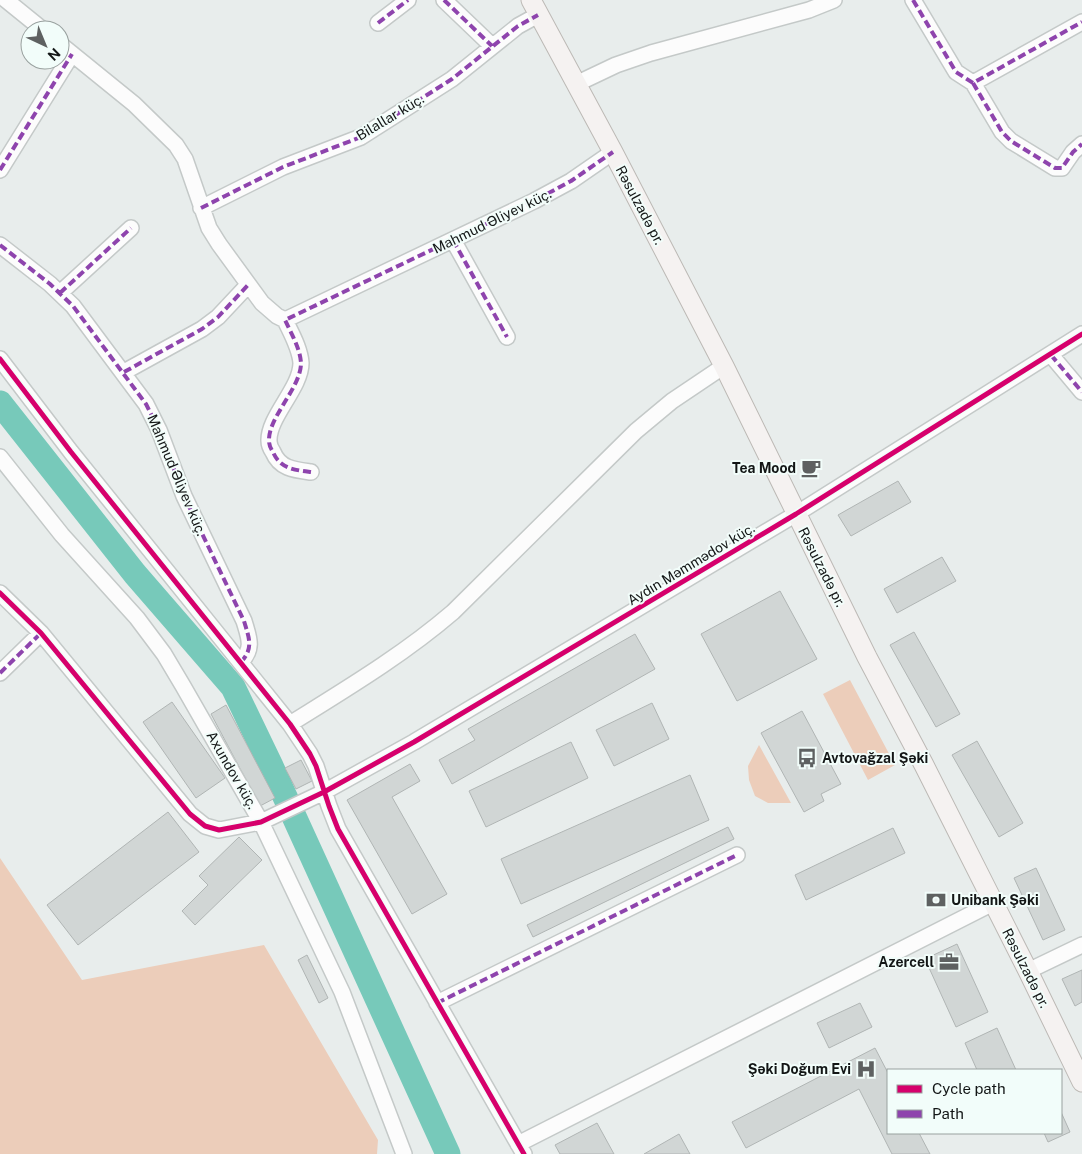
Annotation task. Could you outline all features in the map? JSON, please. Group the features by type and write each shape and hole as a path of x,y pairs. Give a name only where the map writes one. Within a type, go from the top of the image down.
{"main road":[{"name":"Rəsulzadə pr.","path":"535,7 724,366 796,514 1028,971 1082,1082"}],"street":[{"path":"6,0 31,20"},
{"path":"378,23 408,0"},
{"path":"444,0 492,46"},
{"path":"576,84 616,65 652,53 809,10 833,0"},
{"path":"913,0 956,72 973,83 1002,132 1011,141 1055,168 1062,168 1082,144"},
{"name":"Bilallar küç.","path":"201,208 283,167 361,137 452,79 518,26 535,7"},
{"path":"973,83 1082,22"},
{"path":"0,170 72,54 134,104 176,145 185,159 209,228 262,303 277,316 285,320 299,354 301,365 295,382 271,428 268,442 276,459 284,467 311,472"},
{"name":"Mahmud Əliyev küç.","path":"285,320 549,193 571,181 613,152"},
{"path":"60,293 130,228"},
{"path":"453,240 506,337"},
{"name":"Mahmud Əliyev küç.","path":"0,245 60,293 73,306 124,372 154,417 184,496 244,621 250,640 248,654 241,662"},
{"path":"124,372 202,329 218,317 248,285"},
{"name":"Aydın Məmmədov küç.","path":"0,593 40,633 190,814 205,826 219,830 268,819 324,792 414,742 796,514 1082,334"},
{"path":"1051,355 1082,392"},
{"path":"0,359 71,452 290,724 310,754 338,829 521,1149 993,903"},
{"path":"290,724 411,646 432,630 453,612 636,431 672,401 724,366"},
{"name":"Axundov küç.","path":"0,457 62,535 137,618 164,654 268,819 342,992 404,1154"},
{"path":"0,673 40,633"},
{"path":"437,1003 737,855"},
{"path":"1028,971 1082,945"}],"shaded area":[{"path":"850,680 895,765 868,780 823,694"},
{"path":"759,745 791,803 768,803 755,796 749,780 748,766"},
{"path":"0,858 82,980 264,945 378,1140 377,1154 0,1154"}],"building":[{"path":"898,481 911,502 851,536 838,515"},
{"path":"942,557 956,581 897,613 884,589"},
{"path":"780,591 817,659 737,701 701,634"},
{"path":"914,632 960,714 936,727 890,645"},
{"path":"635,634 655,669 452,784 439,760 475,740 468,729"},
{"path":"172,702 225,778 196,798 143,722"},
{"path":"652,703 669,739 614,766 596,730"},
{"path":"226,705 275,798 260,806 211,714"},
{"path":"802,711 841,784 821,794 824,801 804,812 761,733"},
{"path":"977,741 1023,823 999,837 952,755"},
{"path":"571,742 588,778 486,827 469,791"},
{"path":"301,760 312,781 296,789 285,768"},
{"path":"410,764 420,781 392,797 447,894 412,914 347,800"},
{"path":"690,775 709,820 521,904 501,859"},
{"path":"168,812 199,852 78,945 47,905"},
{"path":"728,827 734,839 533,937 527,925"},
{"path":"893,828 905,853 806,900 795,875"},
{"path":"239,837 262,860 195,925 182,911 208,885 199,876"},
{"path":"1036,868 1065,930 1043,940 1014,878"},
{"path":"957,944 988,1012 956,1027 925,959"},
{"path":"307,955 328,998 319,1003 298,960"},
{"path":"1082,970 1082,1002 1075,1006 1062,979"},
{"path":"860,1003 872,1027 829,1048 817,1023"},
{"path":"997,1028 1016,1069 977,1069 965,1043"},
{"path":"875,1048 887,1071 887,1134 920,1134 930,1154 892,1154 859,1089 746,1148 732,1122"},
{"path":"1062,1114 1070,1132 1048,1142 1044,1134 1062,1134"},
{"path":"597,1123 614,1154 560,1154 555,1145"},
{"path":"679,1134 690,1154 644,1154"}],"waterway":[{"path":"0,403 135,574 233,687 448,1154"}],"marked path":[{"path":"378,23 408,0"},
{"path":"444,0 492,46"},
{"path":"913,0 956,72 973,83 1082,22"},
{"path":"201,208 283,167 361,137 452,79 518,26 538,15"},
{"path":"0,170 72,54"},
{"path":"973,83 1002,132 1011,141 1055,168 1062,168 1073,152 1082,144"},
{"path":"311,472 289,468 284,465 276,458 269,444 270,432 274,422 300,373 301,363 297,346 285,320 534,201 571,181 613,152"},
{"path":"60,293 131,228"},
{"path":"453,240 507,337"},
{"path":"0,245 50,284 73,306 146,404 159,430 184,496 244,621 249,638 249,647 241,662"},
{"path":"124,372 202,329 218,317 248,285"},
{"path":"1051,355 1082,392"},
{"path":"0,673 41,633"},
{"path":"437,1003 737,855"}],"cycle path":[{"path":"0,593 41,633 190,814 205,826 219,830 261,822 324,792 414,742 796,514 1082,334"},
{"path":"0,359 71,452 290,724 310,754 338,829 524,1154"}],"place":[{"name":"Tea Mood","path":"811,468"},
{"name":"Avtovağzal Şəki","path":"807,758"},
{"name":"Unibank Şəki","path":"936,900"},
{"name":"Azercell","path":"949,962"},
{"name":"Şəki Doğum Evi","path":"866,1069"}]}
